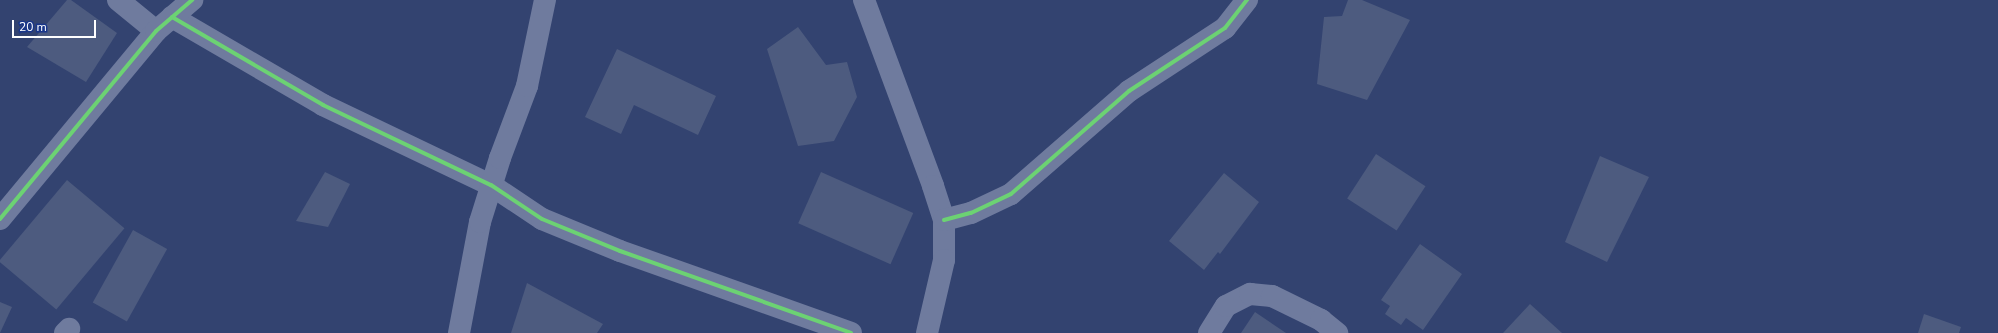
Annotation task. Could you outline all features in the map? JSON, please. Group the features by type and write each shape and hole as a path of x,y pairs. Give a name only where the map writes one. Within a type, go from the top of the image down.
{"street":[{"path":"118,0 323,105 492,185 542,219 613,248 852,333"},
{"path":"0,219 164,24 192,0"},
{"path":"459,333 480,222 527,86 545,0"},
{"path":"864,0 933,186 944,220 944,260 927,333"},
{"path":"944,220 971,214 1011,194 1129,91 1225,28 1247,0"},
{"path":"1209,333 1226,306 1250,294 1272,296 1321,320 1336,333"}],"building":[{"path":"67,0 71,0 117,33 86,82 27,47"},
{"path":"1348,0 1362,0 1410,20 1367,100 1317,84 1324,17 1342,16"},
{"path":"798,27 826,65 847,62 857,97 834,141 798,146 767,49"},
{"path":"617,49 716,96 698,135 634,105 621,134 585,117"},
{"path":"1376,154 1425,186 1397,231 1347,198"},
{"path":"1600,156 1649,177 1607,262 1565,242"},
{"path":"325,172 350,184 328,227 296,221"},
{"path":"821,172 913,213 890,264 798,223"},
{"path":"1224,173 1259,202 1220,254 1218,252 1204,270 1169,241"},
{"path":"67,180 124,228 56,309 0,262 0,260"},
{"path":"133,230 167,249 127,322 93,303"},
{"path":"1420,244 1462,274 1423,330 1406,318 1401,325 1385,314 1390,306 1381,300"},
{"path":"527,283 603,324 597,333 511,333"},
{"path":"0,302 12,307 0,333"},
{"path":"1530,304 1562,333 1503,333"},
{"path":"1255,312 1286,333 1241,333"},
{"path":"1924,314 1961,327 1959,333 1918,333"}],"cycle path":[{"path":"0,219 156,31 192,0"},
{"path":"944,220 971,213 1011,194 1129,91 1225,28 1247,0"},
{"path":"172,17 323,105 491,185 542,219 620,251 851,333"}]}
